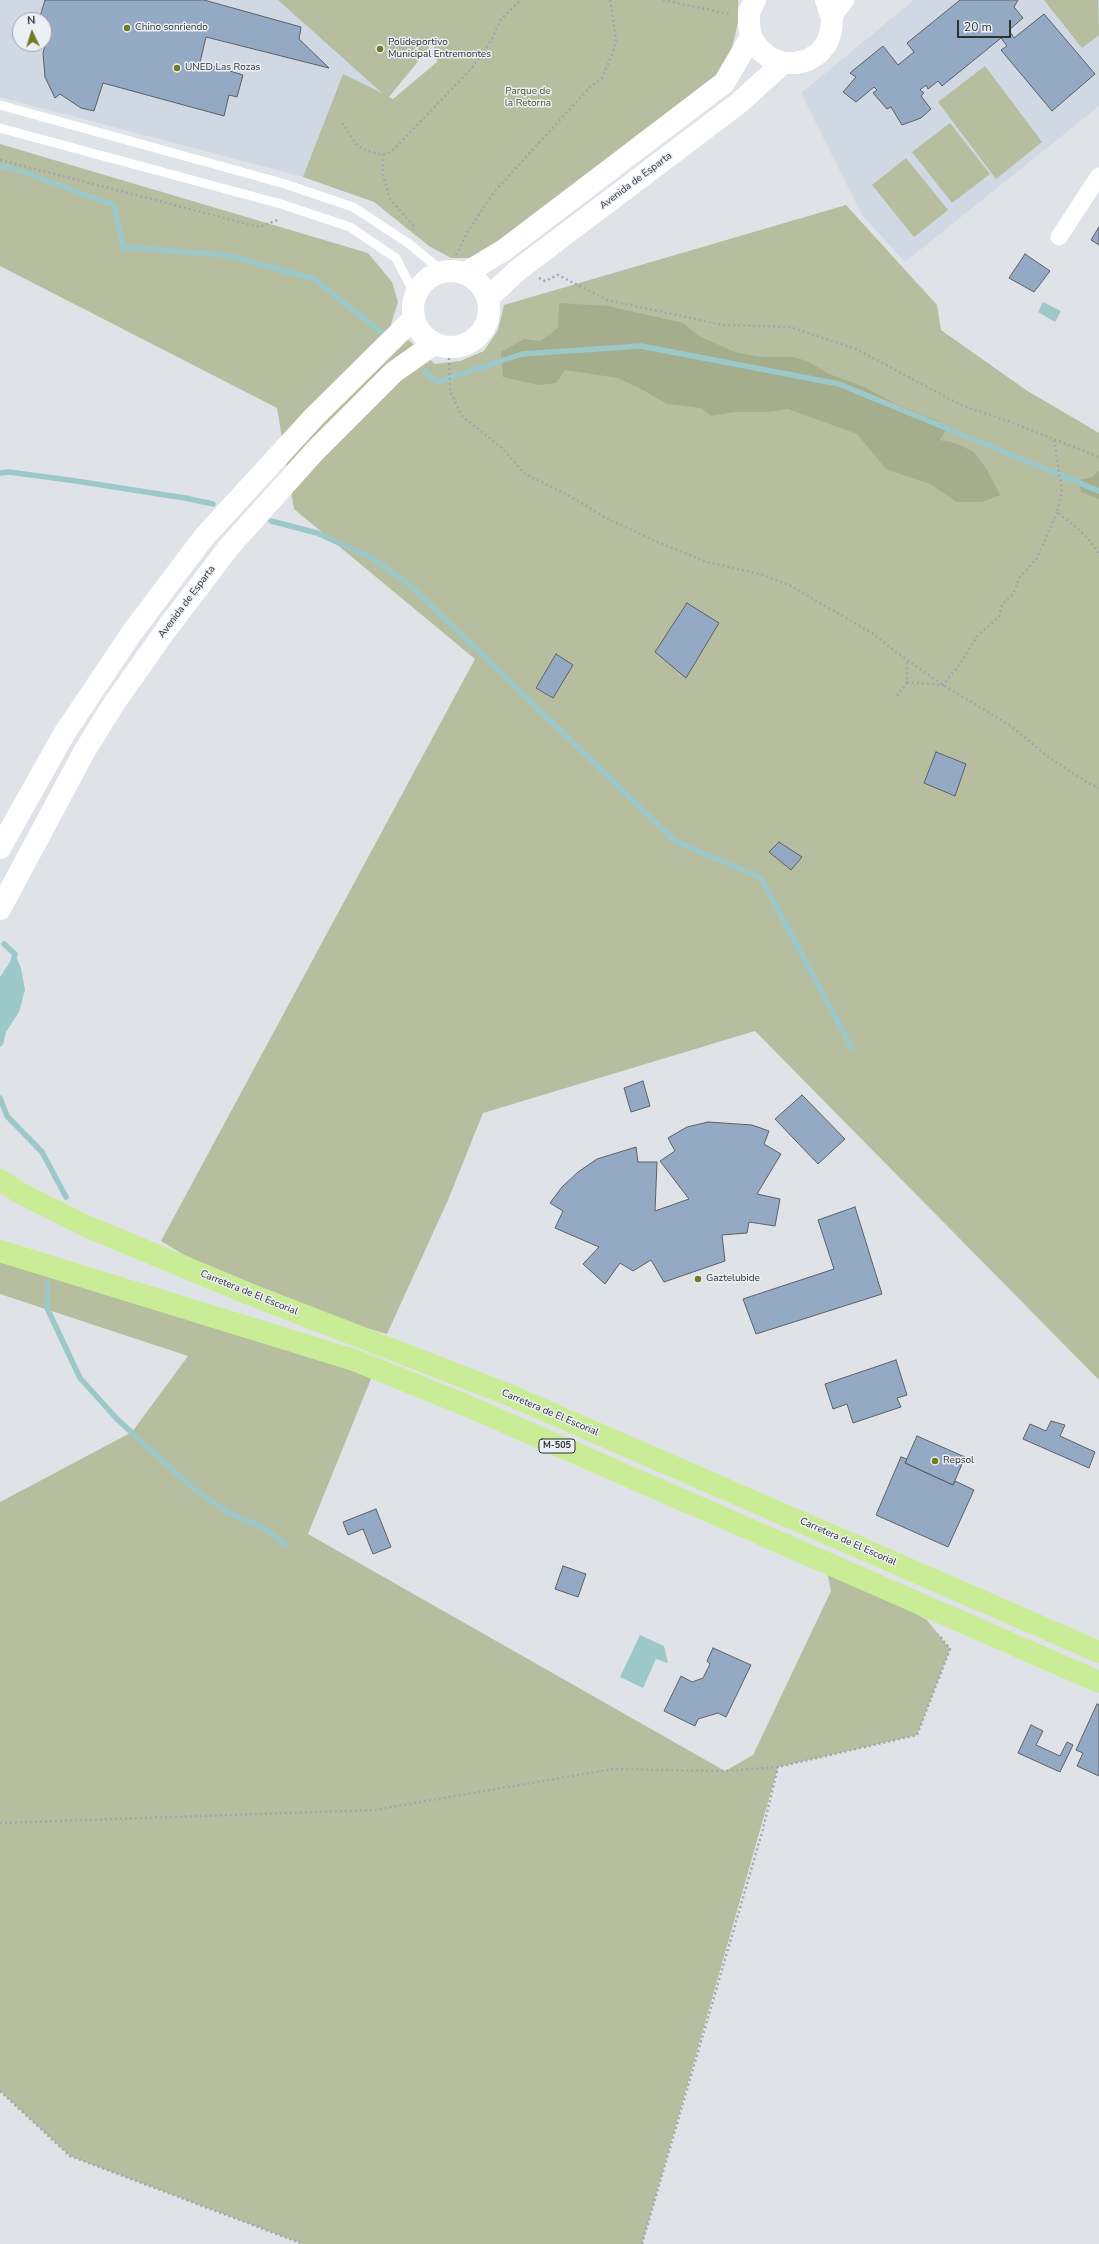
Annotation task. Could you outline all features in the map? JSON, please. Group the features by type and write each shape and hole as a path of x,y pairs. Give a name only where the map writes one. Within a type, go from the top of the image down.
{"highway":[{"name":"Carretera de El Escorial","path":"0,1180 20,1193 86,1226 249,1294 506,1394 1099,1652"},
{"name":"M-505","path":"0,1252 354,1360 463,1404 1099,1682"}],"main road":[{"path":"753,11 759,49 770,58 783,63 796,63 808,60 819,53 827,43 832,31 829,9"},
{"path":"452,272 480,283 488,298 488,318 484,328 469,343 459,347 442,346 421,334 413,319 412,303 414,295 421,284 430,276 452,272 504,250 724,83 753,11"},
{"name":"Avenida de Esparta","path":"488,298 518,270 739,103 783,63"},
{"path":"0,848 64,734 131,634 204,537 314,417 413,319"},
{"name":"Avenida de Esparta","path":"0,909 84,752 113,705 168,627 229,547 315,451 388,377 442,346"},
{"path":"0,925 32,851"},
{"path":"0,1169 20,1193"}],"street":[{"path":"829,9 846,0"},
{"path":"1059,237 1099,176"}],"lane":[{"path":"0,105 282,183 353,208 452,272"},
{"path":"0,128 301,210 350,227 396,258 414,295"}],"path":[{"path":"342,123 356,144 362,149 370,153 387,154 399,145 471,69 491,41 500,19 521,0"},
{"path":"452,272 468,231 495,191 589,88 602,78 613,52 616,39 611,0"},
{"path":"663,0 753,11"},
{"path":"383,154 382,170 390,199 413,225 415,249"},
{"path":"0,160 259,227 301,210"},
{"path":"518,270 545,281 558,276 607,300 723,325 790,328 797,330 856,349 963,406 1008,421 1099,457"},
{"path":"442,346 450,391 462,416 502,448 524,474 568,495 604,517 704,562 763,575 789,585 872,633 943,685 1011,726 1047,756 1088,783 1099,788"},
{"path":"943,685 960,664 978,635 999,616 1002,605 1013,594 1020,577 1037,558 1057,512 1062,492 1054,439"},
{"path":"1057,512 1085,535 1099,553"},
{"path":"897,696 907,682 907,660"},
{"path":"907,682 943,685"},
{"path":"0,1822 374,1810 613,1769 725,1772 778,1766 917,1735 950,1649 936,1632"},
{"path":"642,2244 764,1829 778,1766"},
{"path":"0,2091 70,2156 302,2244"}],"shaded area":[{"name":"UNED Las Rozas","path":"0,0 279,0 381,92 315,180 0,97"},
{"path":"914,0 1099,0 1099,106 905,262 862,215 801,93"}],"green space":[{"name":"Parque de la Retorna","path":"278,0 738,0 738,23 732,48 721,71 493,246 469,258 451,258 429,246 374,202 303,177 343,74 382,93","holes":["433,43 437,62 393,99 389,97"]},
{"path":"1044,0 1098,0 1099,35 1082,48"},
{"path":"985,66 1042,142 996,179 938,102"},
{"path":"950,123 990,174 952,203 912,152"},
{"path":"0,144 368,253 392,282 398,302 391,324 435,364 460,361 484,351 498,330 504,305 846,205 937,305 941,330 1026,390 1099,433 1099,1380 755,1031 483,1113 448,1200 387,1334 249,1294 161,1241 475,659 294,509 277,408 0,266"},
{"path":"906,158 948,210 914,237 872,185"},
{"path":"559,303 608,306 683,323 699,336 735,352 760,357 794,357 809,362 829,374 862,386 896,404 940,422 945,431 940,440 955,443 974,452 986,468 1000,495 982,502 957,502 930,484 886,469 857,434 788,409 768,412 734,412 711,416 701,408 667,404 618,378 565,370 556,383 539,385 503,377 501,352 524,339 540,341 558,328"},
{"path":"1099,471 1099,499 1081,492 1079,480 1092,477"},
{"path":"0,1251 375,1369 308,1534 725,1771 753,1755 831,1591 825,1562 927,1620 950,1649 917,1735 778,1767 642,2244 303,2244 70,2156 0,2091 0,1502 132,1432 188,1356 0,1294"}],"water":[{"path":"1043,302 1061,311 1055,322 1038,312"},
{"path":"15,954 21,968 25,990 19,1012 6,1032 3,1045 0,1047 0,977"},
{"path":"640,1635 664,1646 668,1663 656,1659 643,1688 620,1677"}],"building":[{"name":"UNED Las Rozas","path":"45,0 204,0 301,27 299,39 329,68 206,37 200,62 243,75 237,97 229,95 224,116 103,83 94,111 81,108 60,94 55,98 45,77 43,53 52,52 52,12 41,12"},
{"path":"960,0 1018,0 1014,7 1023,18 1009,30 1014,38 1044,14 1095,74 1052,111 1001,50 1007,46 1001,38 942,86 938,81 928,89 926,85 920,90 924,93 921,96 931,109 921,118 902,125 891,107 887,109 873,93 877,90 874,87 856,102 843,92 856,77 850,73 883,46 898,65 914,52 907,43"},
{"path":"1099,227 1099,245 1091,240"},
{"path":"1025,254 1050,271 1034,292 1009,278"},
{"path":"687,603 719,623 686,678 655,652"},
{"path":"556,654 573,665 553,698 536,688"},
{"path":"936,752 966,764 955,796 924,783"},
{"path":"779,842 802,857 791,870 769,852"},
{"path":"643,1081 650,1106 631,1112 624,1088"},
{"path":"802,1095 845,1139 818,1164 775,1119"},
{"path":"708,1122 752,1125 769,1131 764,1144 781,1154 757,1194 780,1199 775,1226 749,1222 747,1233 722,1235 725,1261 664,1282 651,1260 633,1271 620,1263 605,1284 583,1264 599,1247 555,1228 563,1211 550,1203 562,1187 578,1172 597,1159 636,1147 638,1162 657,1162 655,1211 689,1199 660,1161 675,1151 668,1138 687,1127"},
{"path":"855,1207 882,1294 756,1334 743,1299 834,1269 818,1220"},
{"path":"896,1360 907,1395 897,1398 901,1407 853,1423 847,1404 833,1409 825,1384"},
{"path":"1051,1421 1065,1425 1060,1436 1095,1452 1089,1468 1023,1439 1030,1424 1046,1431"},
{"name":"Repsol","path":"917,1436 965,1457 953,1485 905,1463"},
{"path":"901,1457 907,1459 905,1463 953,1485 955,1481 974,1490 948,1547 876,1515"},
{"path":"376,1509 391,1547 373,1554 363,1529 348,1535 343,1522"},
{"path":"563,1566 586,1574 578,1597 555,1589"},
{"path":"713,1648 751,1665 726,1717 718,1713 698,1719 695,1726 664,1711 681,1676 692,1682 703,1678 710,1664 707,1661"},
{"path":"1097,1704 1099,1705 1099,1776 1077,1766 1083,1753 1076,1750"},
{"path":"1031,1725 1043,1731 1036,1745 1060,1756 1067,1742 1073,1745 1060,1772 1018,1753"}],"waterway":[{"path":"0,167 9,167 114,205 123,247 226,255 314,279 386,336"},
{"path":"425,371 437,382 522,354 641,346 839,384 1099,491"},
{"path":"0,473 9,472 76,481 185,498 213,504"},
{"path":"271,521 317,533 370,557 411,586 675,841 761,878 852,1048"},
{"path":"4,944 15,954 13,962"},
{"path":"0,1098 7,1116 42,1152 66,1197"},
{"path":"47,1284 47,1308 80,1378 117,1419 191,1487 229,1513 260,1526 286,1544"}],"place":[{"name":"Chino sonriendo","path":"127,28"},
{"name":"Polideportivo Municipal Entremontes","path":"380,49"},
{"name":"UNED Las Rozas","path":"177,68"},
{"name":"Gaztelubide","path":"698,1279"},
{"name":"Repsol","path":"935,1461"}]}
